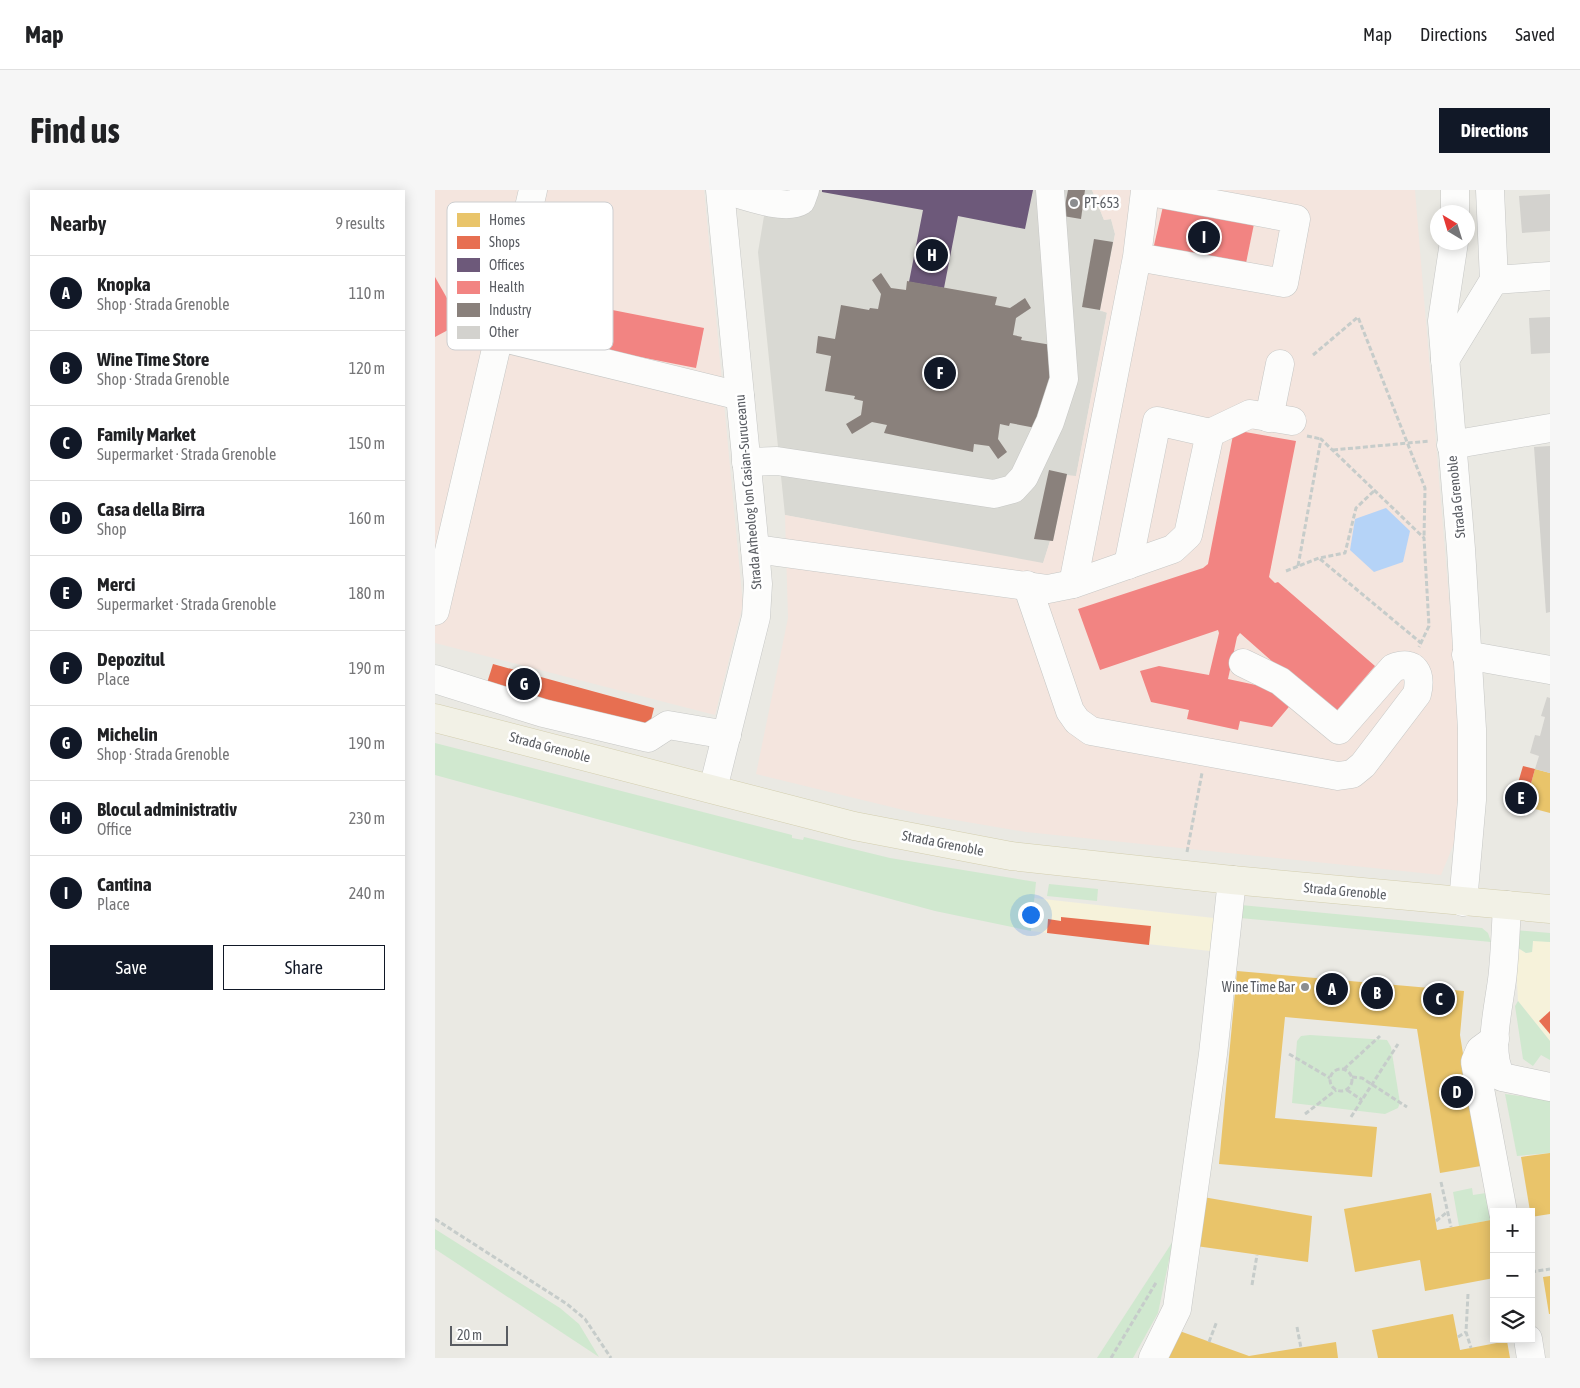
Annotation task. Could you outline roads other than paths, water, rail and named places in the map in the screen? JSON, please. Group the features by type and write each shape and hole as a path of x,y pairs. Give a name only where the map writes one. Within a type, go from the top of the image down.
{"main road":[{"name":"Strada Grenoble","path":"435,718 854,826 1011,856 1232,880 1550,910"}],"street":[{"name":"Strada Arheolog Ion Casian-Suruceanu","path":"713,789 756,617 758,584 720,190"},
{"path":"725,190 757,199 790,205 801,200 805,190"},
{"path":"746,462 777,461 994,494 1013,489 1024,477 1050,422 1064,379 1050,190"},
{"path":"1455,190 1455,205"},
{"path":"1445,360 1494,280 1490,190"},
{"path":"1073,584 1137,257 1145,191 1296,219 1283,283 1137,257"},
{"name":"Strada Grenoble","path":"1454,250 1442,321 1445,360 1442,443 1461,549 1472,729 1472,791 1463,902"},
{"path":"1494,280 1550,276"},
{"path":"435,610 440,570 496,350"},
{"path":"552,350 740,396"},
{"path":"1128,565 1157,421 1210,433 1250,414 1280,419 1280,364"},
{"path":"1442,443 1550,428"},
{"path":"755,548 1048,589 1073,584 1173,550 1188,535 1210,433"},
{"path":"1027,586 1070,711 1077,721 1091,731 1338,776 1352,774 1363,765 1417,694 1420,682 1417,673 1416,655 1393,668 1339,730 1280,681 1243,663"},
{"path":"1466,655 1550,670"},
{"path":"435,679 565,718 647,738 668,725 727,735"},
{"path":"556,748 565,718"},
{"path":"1153,1358 1177,1308 1213,1054 1232,880"},
{"path":"1507,905 1503,970 1495,1039 1496,1064 1502,1077 1550,1087"},
{"path":"1495,1039 1480,1050 1475,1062 1502,1208"},
{"path":"1529,1343 1531,1358"}],"water":[{"path":"1386,508 1410,531 1403,562 1374,572 1350,550 1355,519"}],"place":[{"name":"PT-653","path":"1074,203"},
{"name":"Cantina","path":"1204,237"},
{"name":"Blocul administrativ","path":"932,255"},
{"name":"Depozitul","path":"940,373"},
{"name":"Michelin","path":"524,684"},
{"name":"Merci","path":"1521,798"},
{"name":"Wine Time Bar","path":"1305,987"},
{"name":"Knopka","path":"1332,989"},
{"name":"Wine Time Store","path":"1377,993"},
{"name":"Family Market","path":"1439,999"},
{"name":"Casa della Birra","path":"1457,1092"}]}
